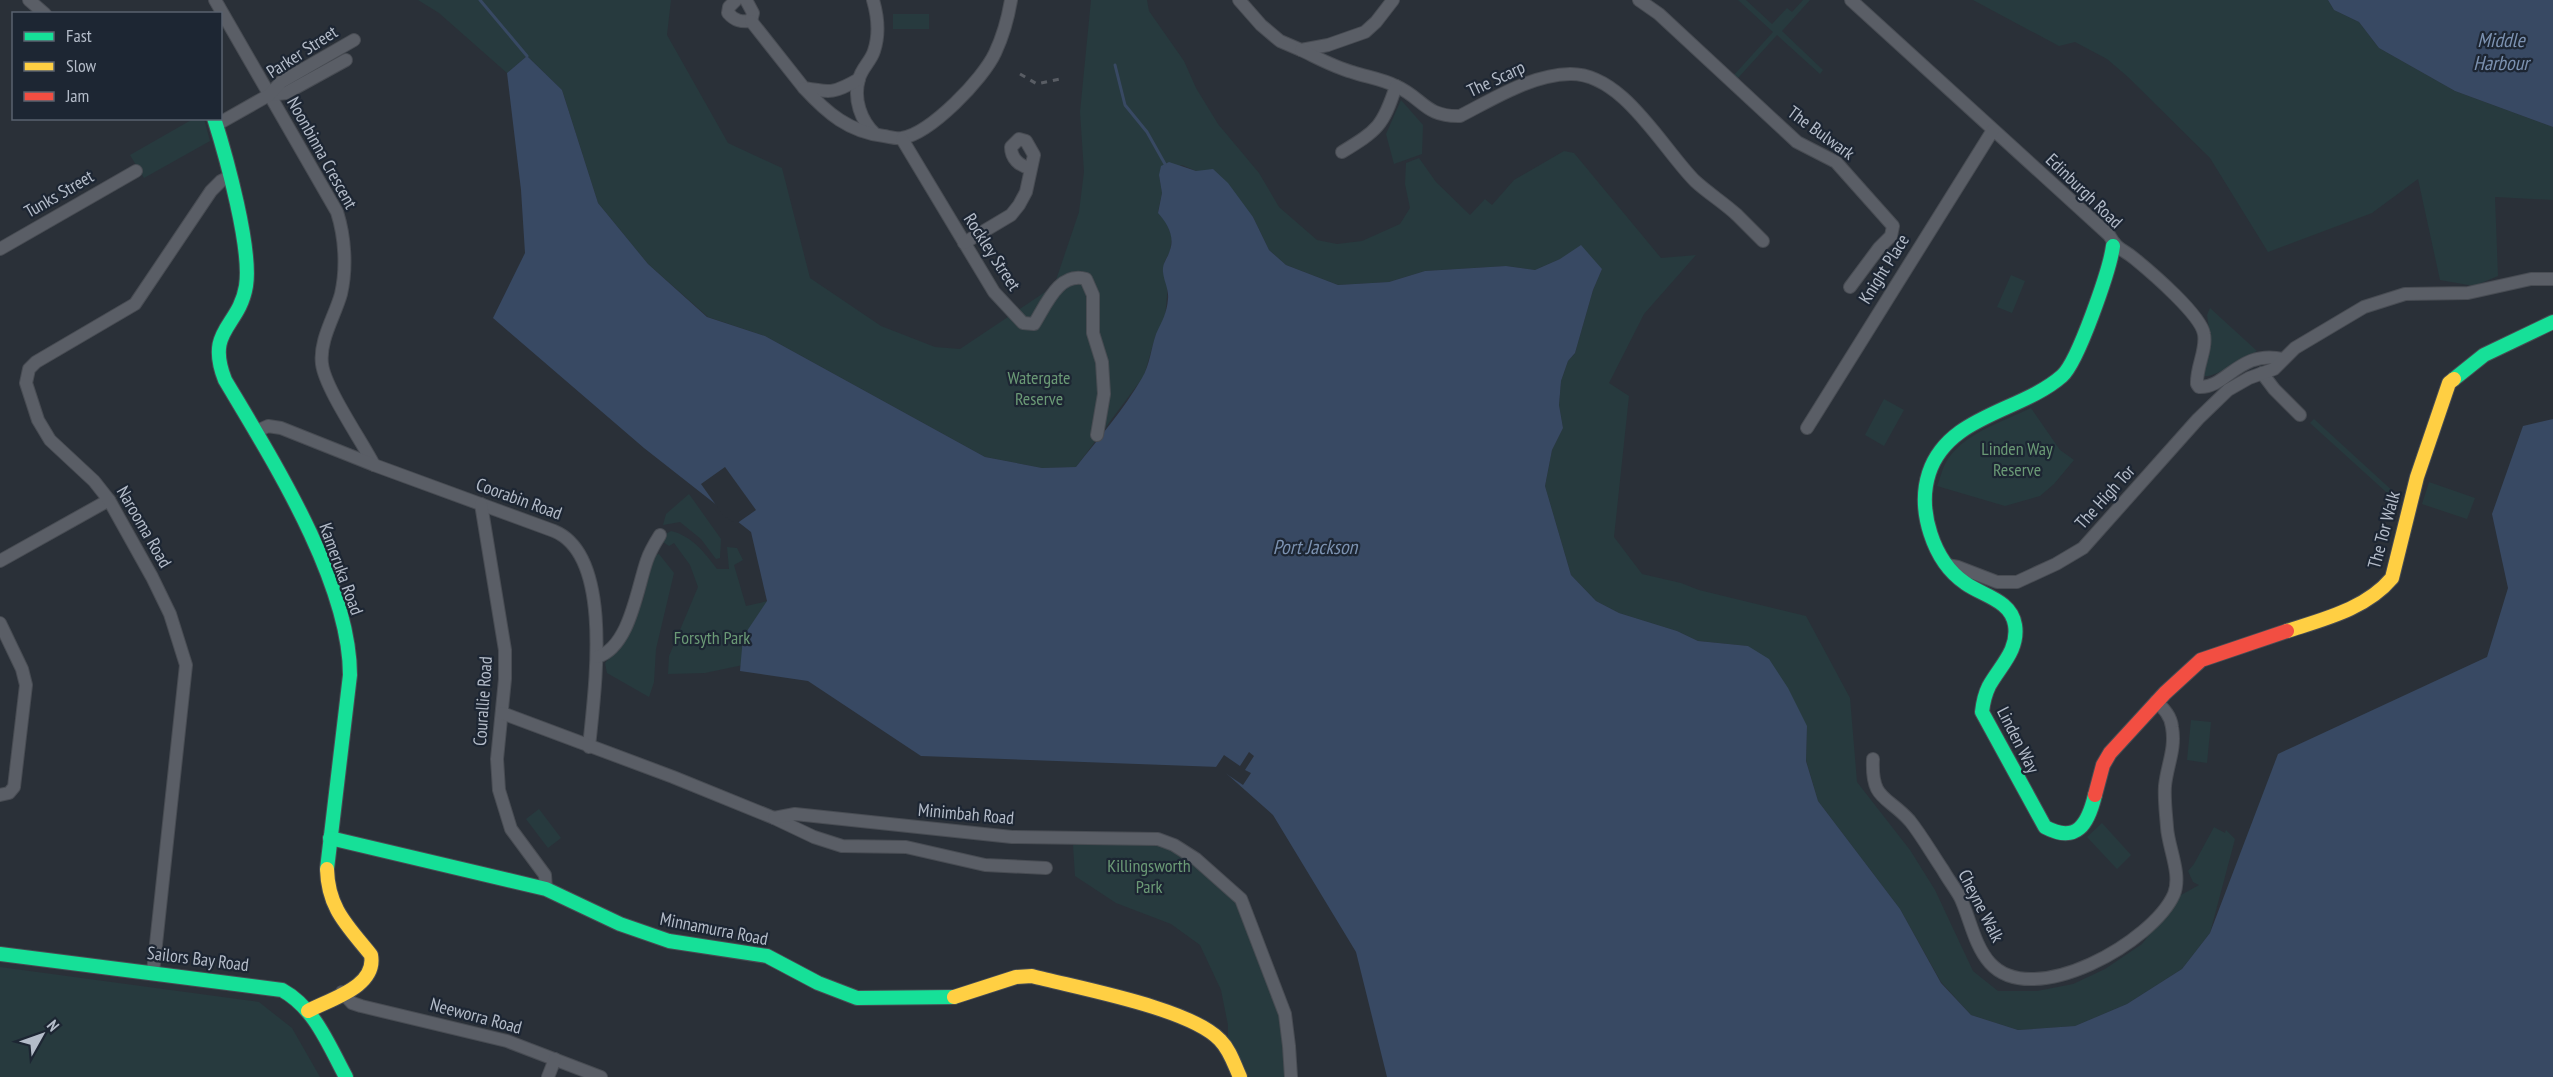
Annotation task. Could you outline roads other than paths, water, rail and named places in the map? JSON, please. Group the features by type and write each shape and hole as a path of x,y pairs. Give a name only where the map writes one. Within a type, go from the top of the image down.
{"street":[{"path":"29,0 43,12"},
{"path":"736,0 729,7 728,13 733,19 741,22 751,21"},
{"path":"746,0 753,13 751,21"},
{"path":"873,0 877,16 876,41 859,79 857,99 864,122 876,135"},
{"path":"751,21 804,88 828,114 851,128 876,135 902,138 937,119 975,83 995,55 1008,21 1011,0"},
{"path":"1239,0 1261,25 1280,41 1301,50 1328,45 1365,32 1393,0"},
{"name":"The Bulwark","path":"1639,0 1659,14 1797,142 1836,162 1893,226 1891,236 1873,255 1850,287"},
{"name":"Edinburgh Road","path":"1851,0 2109,235 2113,246 2134,258 2197,317 2205,337 2196,375 2199,387 2212,385 2235,368 2260,357 2283,359"},
{"name":"Noonbinna Crescent","path":"222,12 332,200 341,224 343,279 341,294 325,340 322,363 329,384 374,465"},
{"name":"Parker Street","path":"269,95 281,82 354,40"},
{"name":"The Scarp","path":"1301,50 1330,64 1396,86 1408,92 1437,114 1449,116 1460,116 1528,82 1550,76 1572,74 1601,81 1623,98 1694,180 1736,214 1763,241"},
{"name":"Parker Street","path":"222,118 269,95 286,93 346,60"},
{"path":"804,88 828,93 859,79"},
{"path":"1342,152 1372,133 1386,115 1396,86"},
{"name":"Kameruka Road","path":"215,122 229,177 247,274 240,303 218,341 217,359 225,380 312,536 331,586 350,648 350,675 326,880 328,898 371,955 374,964 373,970 364,981 308,1011"},
{"name":"Knight Place","path":"1807,428 1992,130"},
{"name":"Rockley Street","path":"902,138 994,292 1023,323 1034,324 1050,298 1069,278 1077,276 1086,279 1093,295 1093,333 1102,362 1104,394 1097,435"},
{"path":"964,243 1011,215 1026,192 1030,168"},
{"name":"Tunks Street","path":"0,249 135,171"},
{"name":"Narooma Road","path":"153,972 186,665 170,614 109,500 43,431 29,396 27,373 36,362 135,304 211,191 229,177"},
{"name":"Linden Way","path":"2113,246 2069,368 2041,392 1972,425 1953,438 1940,451 1929,471 1925,493 1926,518 1947,565 1965,584 2008,608 2014,619 2017,629 2013,651 1988,684 1982,702 1982,712 2045,827 2066,835 2077,831 2084,824 2098,775 2107,757 2156,701"},
{"path":"2283,359 2295,348 2364,307 2405,294 2468,294 2523,281 2553,279"},
{"name":"The Tor Walk","path":"2156,701 2181,675 2201,660 2352,608 2381,591 2392,578 2396,566 2417,477 2449,383 2458,373 2475,361 2553,322"},
{"name":"The High Tor","path":"1947,565 1997,582 2017,582 2056,564 2083,548 2198,419 2228,390 2274,369 2283,359"},
{"path":"2262,373 2274,389 2300,415"},
{"name":"Coorabin Road","path":"255,432 268,426 276,427 560,533 575,545 584,562 591,589 597,657 589,747"},
{"path":"0,561 109,500"},
{"name":"Courallie Road","path":"481,504 505,650 497,759 499,790 512,829 545,874 546,889"},
{"path":"597,657 607,654 634,609 647,561 660,535"},
{"path":"0,623 22,669 26,685 14,787 9,793 0,795"},
{"name":"Cheyne Walk","path":"1873,759 1874,784 1880,795 1908,819 1917,831 1959,896 1979,944 1990,963 2013,977 2034,980 2052,978 2095,961 2138,936 2173,896 2176,878 2167,830 2165,785 2174,738 2172,724 2166,711 2156,701"},
{"name":"Minimbah Road","path":"502,713 774,818 795,814 1012,837 1158,839 1174,845 1212,871 1241,899 1285,1014 1290,1046 1291,1077"},
{"path":"774,818 814,837 842,846 906,847 986,865 1046,868"},
{"name":"Minnamurra Road","path":"330,838 546,889 620,924 669,941 767,956 818,983 857,998 954,997 1016,977 1032,976 1155,1009 1191,1022 1219,1038 1240,1077"},
{"name":"Sailors Bay Road","path":"0,954 277,988 291,994 308,1011 346,1077"},
{"name":"Neeworra Road","path":"342,992 346,998 361,1006 507,1041 601,1077"},
{"path":"548,1077 555,1059"}],"water":[{"name":"Middle Harbour","path":"2328,0 2553,0 2553,127 2455,91 2379,48 2359,22 2334,10"},
{"name":"Port Jackson","path":"527,56 562,90 598,203 648,264 707,317 765,336 985,457 1042,468 1076,467 1119,412 1145,373 1167,304 1168,292 1163,269 1172,240 1167,225 1158,213 1162,193 1159,175 1161,166 1169,162 1196,171 1213,169 1228,183 1253,217 1269,250 1286,265 1338,285 1389,282 1425,271 1506,266 1535,270 1560,259 1581,245 1602,269 1593,290 1575,353 1568,361 1561,381 1559,405 1563,428 1552,450 1545,486 1571,575 1596,601 1619,613 1677,631 1698,641 1748,646 1769,659 1788,688 1807,726 1806,761 1818,801 1900,909 1941,983 1971,1015 2018,1030 2075,1026 2127,1004 2182,969 2210,933 2278,754 2487,657 2508,588 2492,514 2523,426 2553,419 2553,1077 1387,1077 1356,952 1273,815 1219,767 921,756 808,681 740,671 743,637 767,601 751,532 644,448 493,318 525,253 521,190 507,73"}],"waterway":[{"path":"480,0 527,56"},
{"path":"1115,65 1125,105 1147,132 1165,164"}],"railway":[{"path":"1020,74 1037,84 1064,78"}],"park label":[{"name":"Watergate Reserve","path":"1039,388"},
{"name":"Linden Way Reserve","path":"2017,459"},
{"name":"Forsyth Park","path":"712,638"},
{"name":"Killingsworth Park","path":"1149,876"}]}
